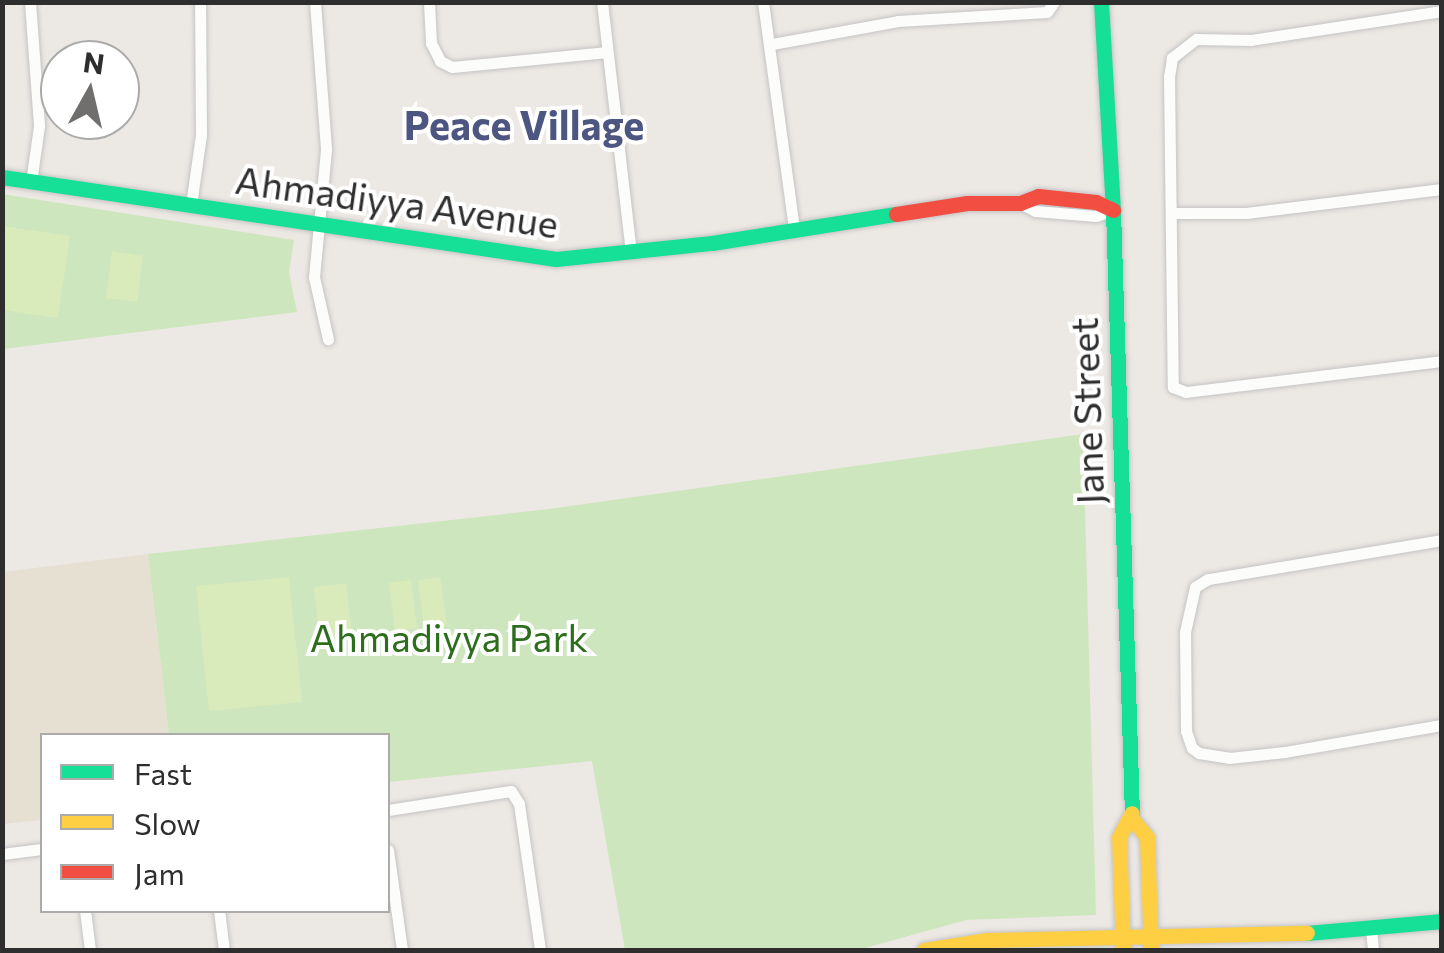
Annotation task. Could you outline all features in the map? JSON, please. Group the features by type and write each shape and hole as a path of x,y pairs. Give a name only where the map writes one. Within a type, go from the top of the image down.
{"street":[{"path":"30,2 40,126 31,182"},
{"path":"191,205 202,135 200,2"},
{"path":"315,2 326,150 314,277 328,339"},
{"path":"429,2 431,43 440,60 452,66 607,52"},
{"path":"602,2 630,252"},
{"path":"764,2 794,229"},
{"path":"772,44 898,21 1047,12 1054,2"},
{"name":"Jane Street","path":"1101,2 1113,210 1132,818 1119,837 1123,945"},
{"path":"1442,11 1251,40 1196,39 1172,58 1169,76 1173,387 1186,392 1442,361"},
{"name":"Ahmadiyya Avenue","path":"2,177 556,259 630,252 967,203 1020,203 1038,196 1096,202 1113,210"},
{"path":"1172,213 1246,213 1442,189"},
{"path":"1442,540 1208,579 1194,587 1186,652 1186,730 1192,748 1199,753 1229,758 1442,725"},
{"path":"390,810 511,791 519,804 540,950"},
{"name":"Jane Street","path":"1132,818 1148,837 1151,945"},
{"path":"2,854 40,849"},
{"path":"390,864 402,950"},
{"path":"85,913 90,950"},
{"path":"219,913 224,950"},
{"path":"924,950 987,940 1151,945 1371,930 1442,921"},
{"path":"1371,930 1372,950"}],"shaded area":[{"path":"148,554 169,733 40,733 40,820 3,824 2,572"}],"green space":[{"path":"2,194 294,240 289,272 297,312 3,349"},
{"path":"3,226 70,236 58,318 3,310"},
{"path":"112,251 143,256 137,302 106,298"},
{"name":"Ahmadiyya Park","path":"1083,434 1096,915 966,920 858,950 625,950 592,761 390,782 390,733 169,733 148,554 549,509"},
{"path":"289,577 302,702 209,711 196,586"},
{"path":"440,577 447,625 424,627 418,580"},
{"path":"411,580 417,628 395,631 389,583"},
{"path":"346,583 352,635 320,639 314,587"}],"traffic: fast":[{"path":"1101,2 1113,210 1132,813"},
{"path":"2,177 556,259 712,243 896,214"},
{"path":"1307,933 1442,921"}],"traffic: slow":[{"path":"1123,950 1119,837 1132,813"},
{"path":"1132,819 1147,837 1151,950"},
{"path":"924,950 987,940 1307,933"}],"traffic: jam":[{"path":"896,214 967,203 1020,203 1038,196 1096,202 1113,210"}],"district":[{"name":"Peace Village","path":"524,124"}]}
